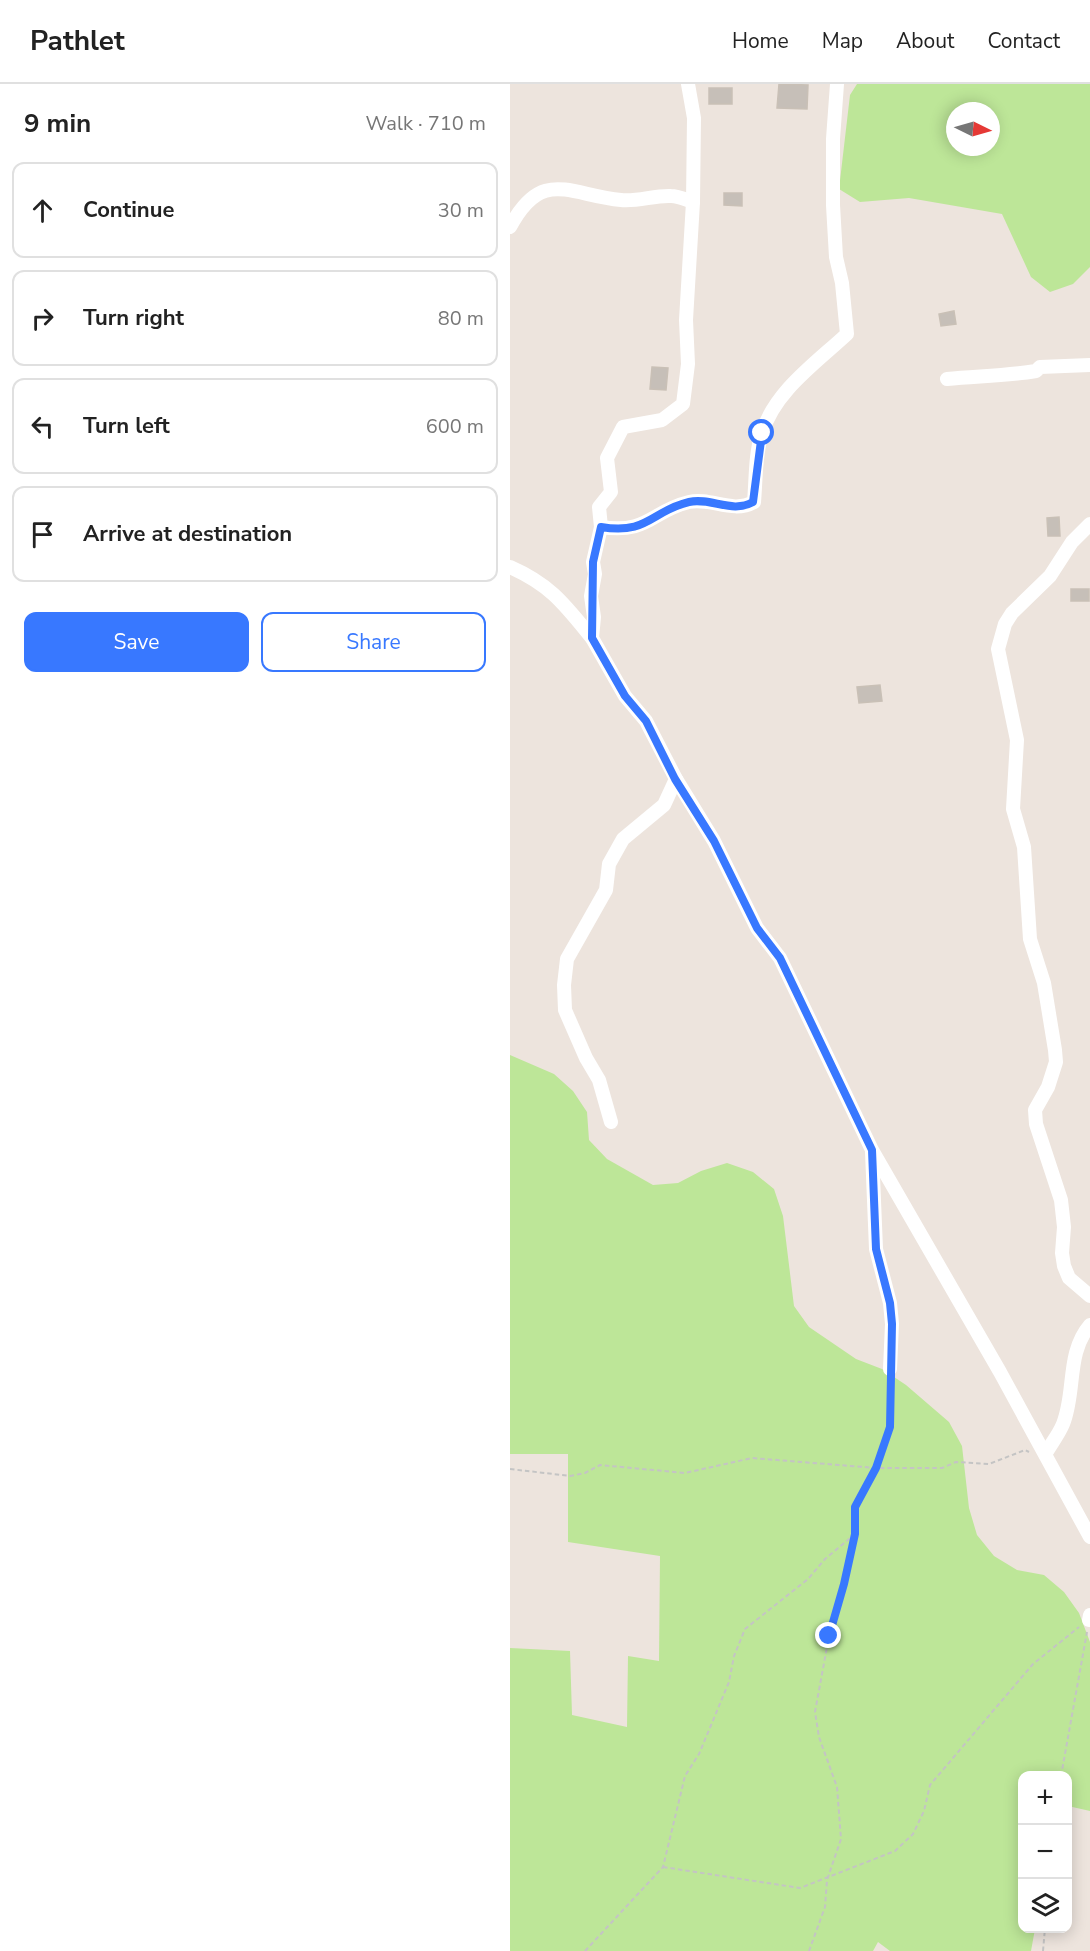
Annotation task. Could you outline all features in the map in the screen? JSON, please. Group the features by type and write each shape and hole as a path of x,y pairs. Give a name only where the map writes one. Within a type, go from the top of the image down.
{"street":[{"path":"592,638 593,562 601,527 599,507 610,492 607,458 623,427 662,420 683,405 688,364 686,320 693,202 694,118 688,84"},
{"path":"601,527 619,530 645,525 667,510 691,501 743,508 753,502 762,433 773,409 789,388 847,334 842,283 836,257 833,205 833,139 837,84"},
{"path":"510,227 522,205 543,190 569,189 622,201 672,195 693,202"},
{"path":"947,379 990,374 1005,376 1036,371 1040,367 1090,365"},
{"path":"1090,524 1072,542 1050,576 1012,613 1005,624 998,649 1017,740 1013,809 1024,847 1030,939 1044,983 1056,1062 1048,1087 1035,1110 1036,1124 1061,1200 1064,1266 1069,1278 1090,1296"},
{"path":"510,567 534,578 556,594 592,638 625,696 646,721 675,779 714,841 757,928 780,958 872,1150 1046,1453 1090,1537"},
{"path":"611,1122 599,1080 586,1059 565,1010 564,985 567,959 606,890 609,864 623,839 664,805 675,779"},
{"path":"872,1150 876,1249 890,1303 890,1369"},
{"path":"1046,1453 1063,1424 1076,1347 1090,1326"}],"path":[{"path":"809,1951 825,1907 826,1880 841,1839 841,1813 837,1786 819,1737 815,1712 829,1636 855,1534 855,1507 876,1468 890,1427 890,1369"},
{"path":"510,1469 570,1476 585,1473 600,1465 685,1473 752,1458 876,1468 942,1468 956,1462 989,1464 1025,1450 1032,1454 1046,1453"},
{"path":"585,1951 663,1867 685,1776 699,1754 721,1702 729,1682 734,1656 746,1629 808,1579 825,1559 855,1534"},
{"path":"663,1867 800,1888 826,1880 896,1851 913,1834 924,1811 930,1785 1033,1664 1089,1618"},
{"path":"1062,1771 1089,1618"},
{"path":"1043,1951 1045,1933"}],"green space":[{"path":"857,84 1090,84 1090,267 1073,284 1050,292 1031,277 1002,214 909,198 860,202 839,189 850,95"},
{"path":"510,1055 554,1074 573,1091 587,1112 589,1140 607,1159 653,1185 678,1183 701,1171 727,1163 753,1172 774,1189 783,1216 794,1306 809,1327 856,1359 882,1369 906,1385 949,1422 962,1446 969,1508 977,1535 994,1556 1017,1570 1044,1575 1064,1592 1079,1613 1090,1642 1090,1811 1072,1807 1072,1771 1018,1771 1018,1933 1034,1933 1031,1951 890,1951 878,1942 873,1951 510,1951 510,1648 570,1651 572,1715 627,1727 628,1656 659,1661 660,1556 568,1542 568,1454 510,1454"}],"building":[{"path":"779,84 808,85 807,109 777,108"},
{"path":"709,88 732,88 732,104 709,104"},
{"path":"724,193 742,193 742,206 724,205"},
{"path":"954,311 956,324 941,326 939,314"},
{"path":"652,367 668,368 666,390 650,389"},
{"path":"1059,517 1060,536 1048,536 1047,518"},
{"path":"1071,589 1089,589 1089,601 1071,601"},
{"path":"880,685 882,701 859,703 857,687"}],"route":[{"path":"762,433 753,502 743,508 691,501 667,510 645,525 619,530 601,527 598,532 593,562 595,574 591,596 594,617 592,638 625,696 646,721 675,779 714,841 740,898 751,912 757,928 780,958 872,1150 876,1249 890,1303 892,1324 890,1427 876,1468 855,1507 855,1534 829,1636"}]}
